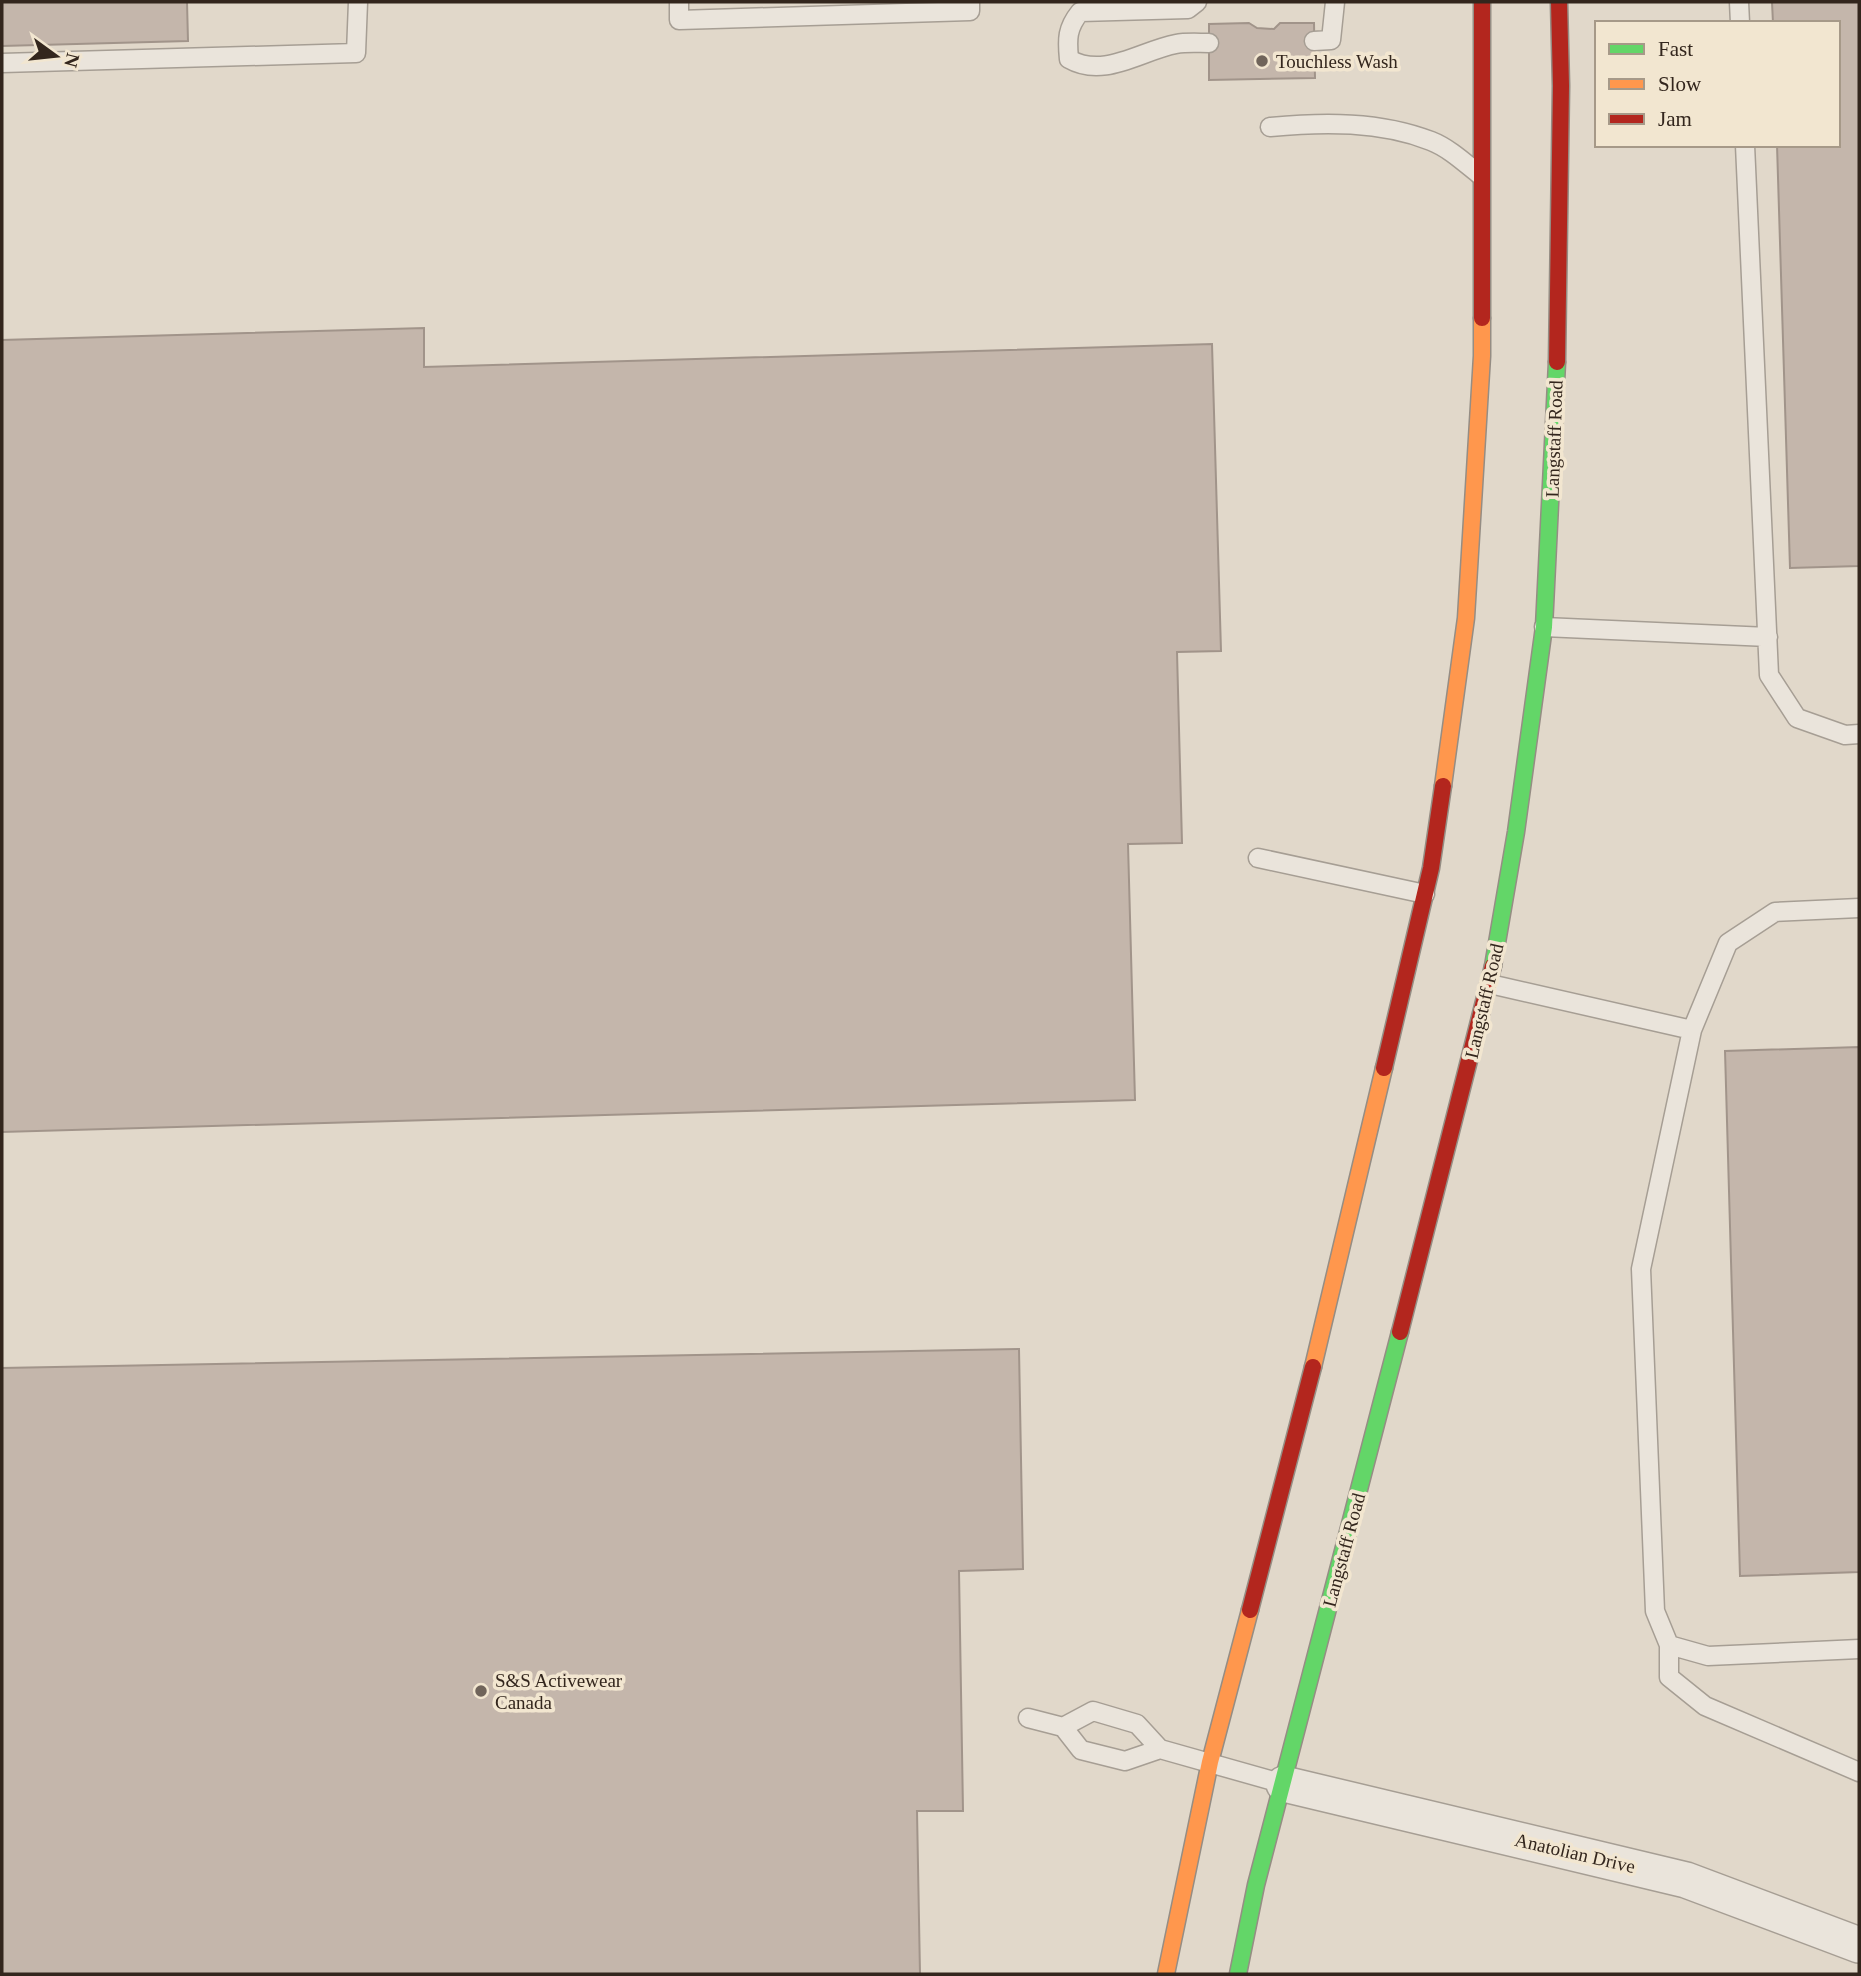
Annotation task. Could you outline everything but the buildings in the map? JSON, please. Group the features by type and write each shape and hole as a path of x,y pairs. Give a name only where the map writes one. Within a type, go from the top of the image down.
{"main road":[{"path":"1166,1974 1210,1762 1327,1309 1432,868 1466,618 1482,356 1482,2"},
{"name":"Langstaff Road","path":"1238,1974 1255,1885 1490,984 1516,832 1545,626 1556,402 1561,86 1559,2"}],"street":[{"name":"Anatolian Drive","path":"1283,1784 1686,1880 1859,1945"}],"lane":[{"path":"2,63 356,53 358,2"},
{"path":"679,2 679,19 970,11 970,2"},
{"path":"1197,2 1188,9 1080,12 1071,23 1066,37 1069,59 1082,67 1098,68 1177,44 1209,43"},
{"path":"1314,41 1331,40 1335,2"},
{"path":"1739,2 1740,21"},
{"path":"1270,127 1308,123 1383,127 1433,141 1482,177"},
{"path":"1745,147 1769,676 1797,718 1845,735 1859,734"},
{"path":"1545,626 1768,637"},
{"path":"1258,858 1425,894"},
{"path":"1859,908 1775,912 1728,943 1692,1030 1641,1269 1655,1611 1669,1645 1669,1677 1705,1706 1851,1763 1859,1772"},
{"path":"1490,984 1692,1030"},
{"path":"1669,1645 1708,1656 1859,1649"},
{"path":"1063,1727 1093,1711 1138,1724 1160,1749"},
{"path":"1028,1718 1063,1727 1081,1750 1125,1760 1160,1749 1283,1784"}],"traffic: fast":[{"path":"1493,966 1516,832 1544,627 1557,362"},
{"path":"1238,1974 1256,1885 1400,1332"}],"traffic: slow":[{"path":"1443,786 1466,618 1482,318"},
{"path":"1313,1367 1384,1068"},
{"path":"1166,1974 1210,1762 1250,1610"}],"traffic: jam":[{"path":"1482,2 1482,318"},
{"path":"1557,362 1561,86 1559,2"},
{"path":"1384,1068 1431,868 1443,786"},
{"path":"1400,1332 1493,966"},
{"path":"1250,1610 1313,1367"}],"place":[{"name":"Touchless Wash","path":"1262,61"},
{"name":"S&S Activewear Canada","path":"481,1691"}]}
